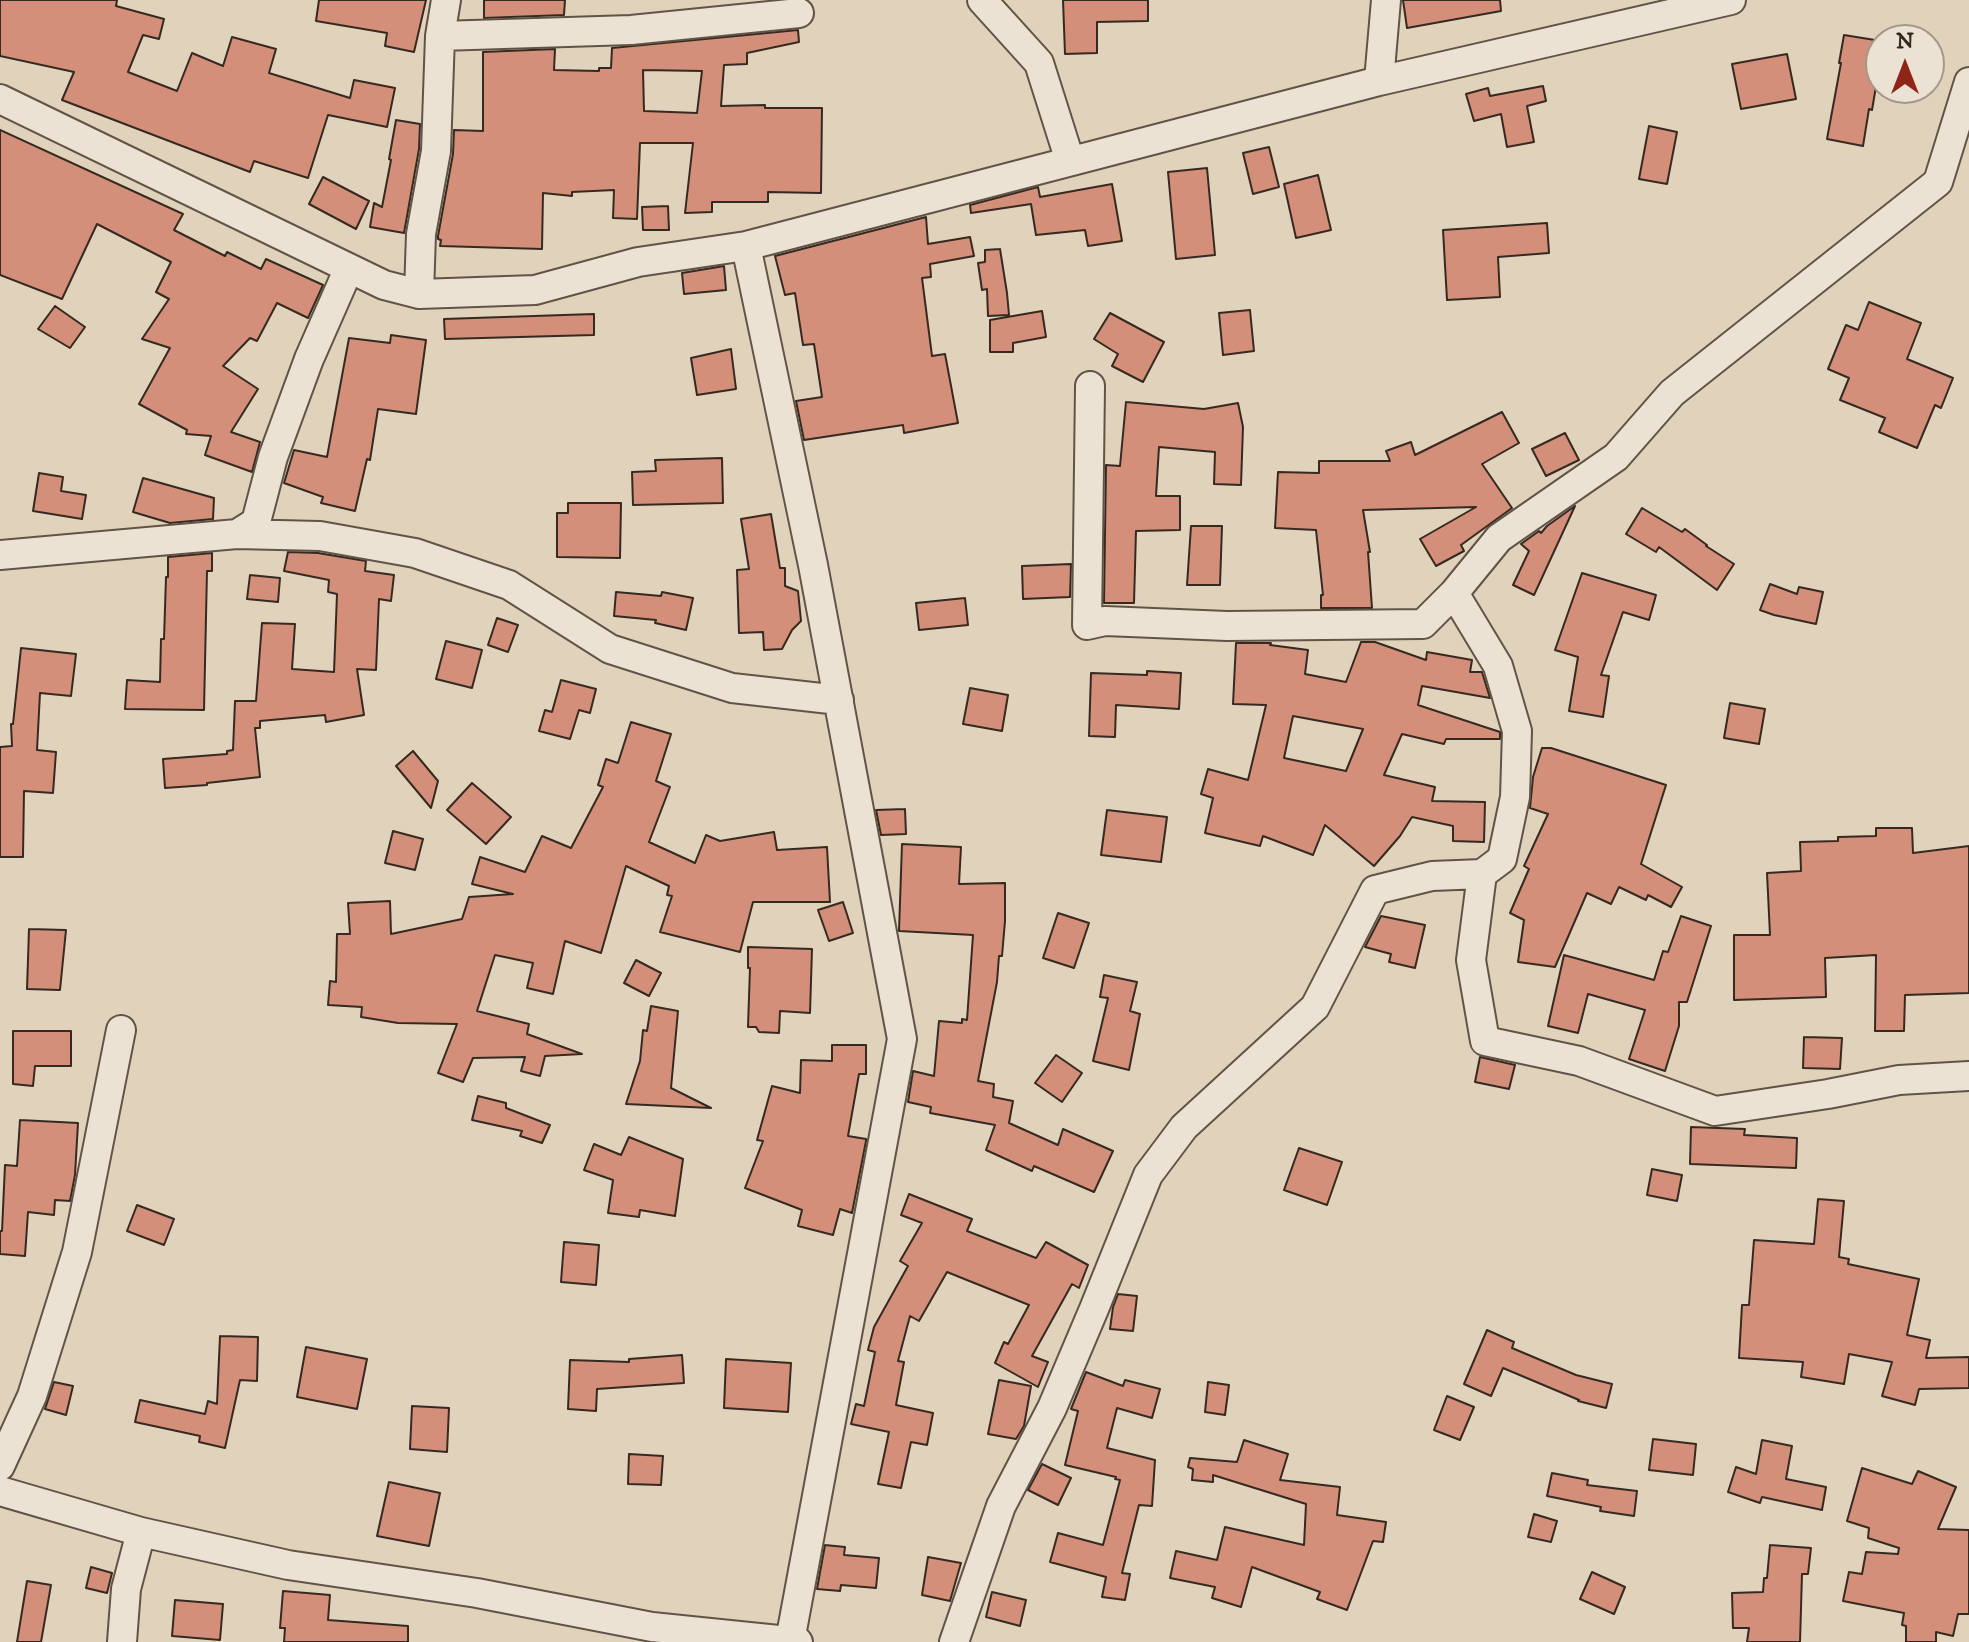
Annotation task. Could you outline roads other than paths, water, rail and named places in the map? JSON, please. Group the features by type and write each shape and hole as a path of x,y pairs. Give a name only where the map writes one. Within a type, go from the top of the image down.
{"street":[{"path":"419,294 421,234 436,151 440,36 446,0"},
{"path":"982,0 1039,63 1070,161"},
{"path":"1379,81 1386,0"},
{"path":"0,99 384,285 419,294 535,290 638,262 746,246 1379,81 1731,0"},
{"path":"440,36 631,30 799,13"},
{"path":"1090,386 1087,625 1105,621 1227,626 1423,624 1454,593 1499,538 1616,457 1672,393 1938,182 1969,82"},
{"path":"0,1491 141,1532 288,1565 477,1593 650,1634 794,1641 902,1039 813,565 746,246"},
{"path":"237,534 256,522 273,457 304,373 349,268"},
{"path":"0,554 237,534 320,536 415,553 509,585 610,649 732,688 839,700"},
{"path":"954,1642 1001,1506 1052,1408 1148,1175 1184,1127 1315,1007 1375,890 1432,876 1482,874 1502,859 1515,797 1517,731 1498,666 1454,593"},
{"path":"1482,874 1471,960 1485,1041 1579,1061 1715,1111 1899,1080 1969,1076"},
{"path":"0,1466 32,1396 77,1252 121,1030"},
{"path":"122,1642 126,1589 141,1532"}]}
